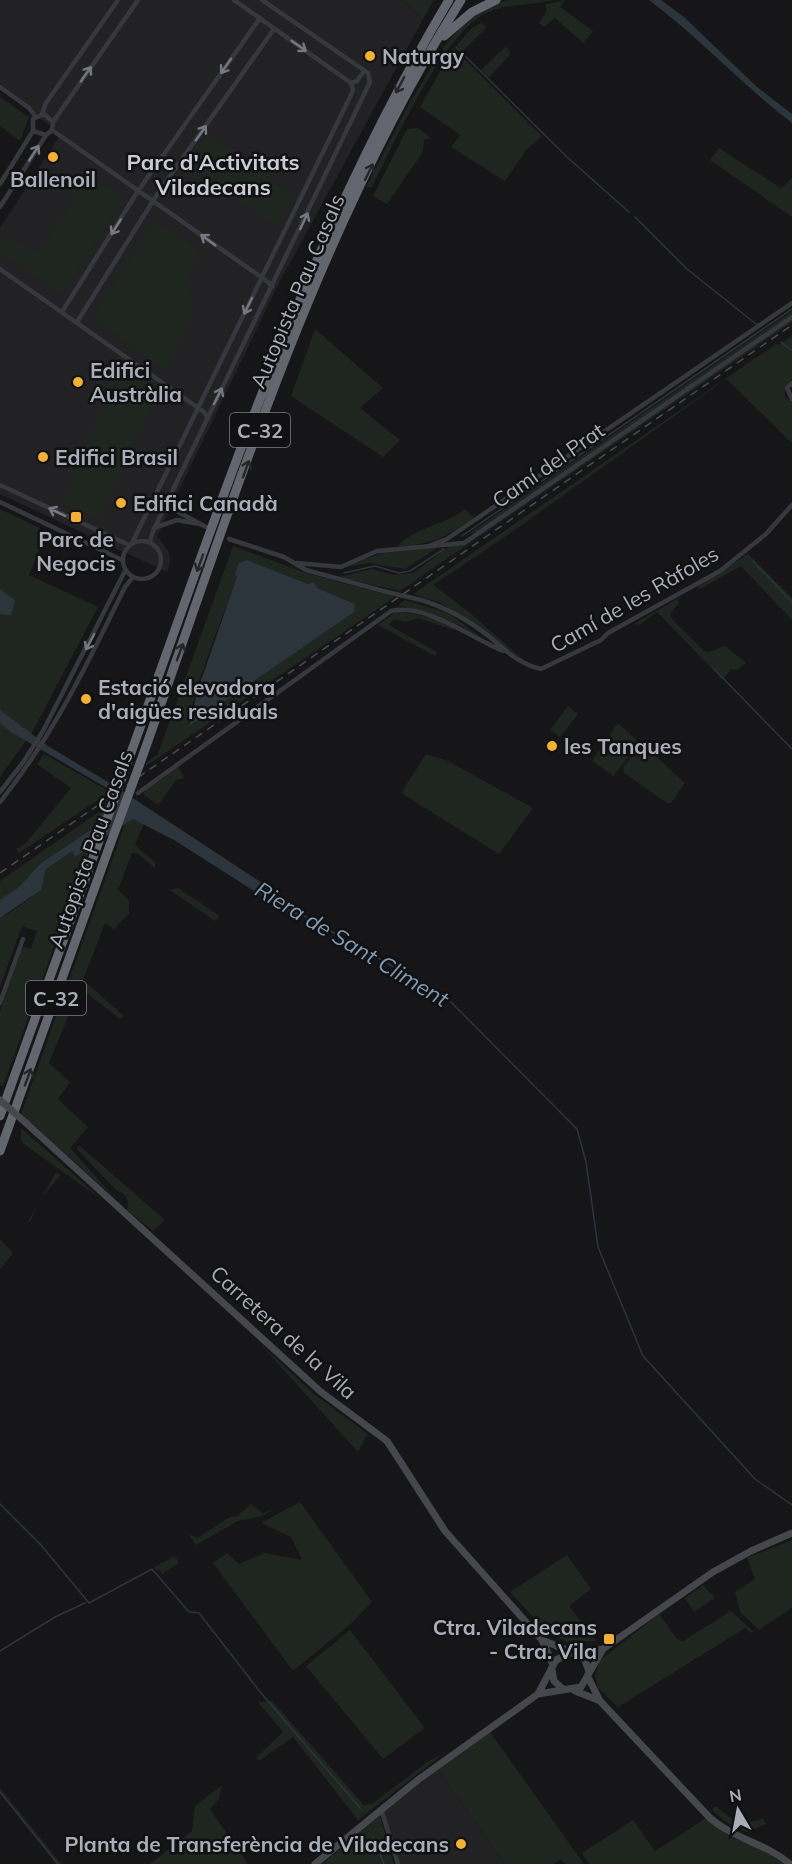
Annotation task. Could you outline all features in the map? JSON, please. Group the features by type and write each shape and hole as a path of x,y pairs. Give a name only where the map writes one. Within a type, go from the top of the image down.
{"highway":[{"path":"430,30 443,0"},
{"name":"Autopista Pau Casals","path":"0,1116 288,323 344,196 430,30 449,0"},
{"name":"Autopista Pau Casals","path":"0,1151 299,326 387,134 461,0"},
{"path":"437,42 472,12 496,0"}],"main road":[{"name":"Carretera de la Vila","path":"0,1100 315,1386 387,1441 453,1542 542,1640"},
{"path":"538,1694 552,1667 561,1656 603,1649 713,1572 751,1551 792,1533"},
{"path":"542,1640 585,1660 600,1701"},
{"path":"542,1640 552,1667 554,1681 563,1689"},
{"path":"574,1690 584,1685 603,1649"},
{"path":"315,1864 427,1773 538,1694 563,1689 589,1694 600,1701 715,1823 728,1832 765,1847 789,1864"}],"street":[{"path":"42,114 46,103 118,0"},
{"path":"0,207 46,135 52,130 53,122 138,0"},
{"path":"150,542 160,554 160,568 147,579 133,577 125,571 122,560 199,408 352,93 351,83 234,0"},
{"path":"150,542 165,505 370,82 370,76 364,71 262,0"},
{"path":"62,312 138,191 260,18"},
{"path":"77,322 153,201 274,29"},
{"path":"351,83 357,81 364,71"},
{"path":"0,87 30,108 35,116"},
{"path":"0,184 33,131 31,124 35,116 42,114 49,116 53,122"},
{"path":"52,130 272,287"},
{"path":"33,131 46,135"},
{"path":"0,269 199,408 208,418"},
{"path":"424,548 447,539 792,303"},
{"name":"Camí del Prat","path":"297,563 327,568 341,567 376,551 464,543 792,317"},
{"path":"792,383 787,388 792,399"},
{"path":"0,485 131,544 150,542"},
{"path":"0,502 122,560"},
{"name":"Camí de les Ràfoles","path":"297,563 306,570 421,600 447,610 490,637 505,652 525,664 541,669 601,640 608,633 720,571 766,534 792,504"},
{"path":"165,505 206,527"},
{"path":"154,528 177,520 200,524"},
{"path":"229,539 297,563"},
{"path":"0,792 43,731 125,571"},
{"path":"0,802 49,735 74,691 125,587 133,577"},
{"path":"138,793 391,611 401,608 441,619 505,652"},
{"path":"0,1003 23,939"},
{"path":"381,1809 398,1864"}],"shaded area":[{"path":"0,0 402,0 423,19 278,285 157,536 169,552 170,563 167,572 0,494 0,228 61,134 0,89"},
{"path":"402,0 434,0 423,19"},
{"path":"553,0 494,10 469,25 453,43 421,91 372,187 366,187 410,102 445,45 470,17 498,2"},
{"path":"565,0 560,7 593,31 583,43 555,18 544,27 539,23 547,11 545,5"},
{"path":"649,0 661,0 684,17 757,87 792,114 792,123 686,30"},
{"path":"481,23 487,27 462,52 457,45 471,29"},
{"path":"506,46 510,52 509,56 489,78 481,70"},
{"path":"453,48 542,136 526,150 505,181 451,147 460,135 420,107"},
{"path":"0,97 29,117 20,141 0,126"},
{"path":"418,128 431,138 424,140 423,152 387,204 373,196 407,129"},
{"path":"208,134 293,196 277,227 188,168"},
{"path":"719,148 781,188 792,178 792,217 710,160"},
{"path":"90,174 126,198 62,294 0,253 0,242 5,234 37,254"},
{"path":"155,219 201,253 189,278 193,316 166,372 92,317"},
{"path":"792,311 792,315 478,531 467,535"},
{"path":"792,319 792,322 400,591 339,577 372,569 394,575 413,573 450,546 464,545"},
{"path":"315,329 383,388 360,408 400,440 383,457 291,396"},
{"path":"792,336 792,379 785,388 785,397 792,401 792,443 726,379 512,532 433,585 469,612 525,661 441,603 413,594 776,344"},
{"path":"124,371 160,391 99,519 63,504 108,390 117,387"},
{"path":"0,509 40,528 38,533 41,545 29,575 98,607 33,731 0,777"},
{"path":"465,509 474,518 454,531 430,542 397,547 410,536"},
{"path":"233,546 306,573 395,597 146,766 146,763 158,754","holes":["247,560 308,584 314,582 316,588 355,604 353,612 189,726 195,695 203,671"]},
{"path":"437,548 405,569 369,563 345,567 386,551"},
{"path":"748,554 792,598 792,620 741,566 700,589 697,587"},
{"path":"247,560 308,584 314,582 317,588 355,604 354,612 189,726 198,689 237,577 235,574 239,563"},
{"path":"0,589 15,600 11,615 0,614"},
{"path":"677,599 679,603 670,614 672,619 704,651 709,652 725,646 746,663 737,670 731,669 723,680 657,612 639,625 635,623"},
{"path":"405,600 448,613 486,641 459,625 398,605"},
{"path":"397,611 429,617 456,629 418,618 406,622 394,619 389,625 437,652 435,656 378,625"},
{"path":"568,706 578,714 560,737 550,730"},
{"path":"0,710 48,746 113,785 303,910 298,919 174,840 133,819 75,857 72,851 46,869 41,890 0,918 0,900 19,887 41,863 98,825 103,809 111,801 110,790 11,732 0,723"},
{"path":"618,723 640,743 613,776 592,761"},
{"path":"644,745 685,783 671,803 667,803 624,773 623,767 640,746"},
{"path":"44,754 110,792 19,853 16,849 26,843 71,788 37,764"},
{"path":"426,754 448,761 533,808 499,854 401,793"},
{"path":"178,766 184,778 176,780 158,805 143,794 146,788"},
{"path":"103,809 98,825 41,863 25,887 0,904 0,881"},
{"path":"133,819 144,823 135,845 155,862 155,868 137,853 132,853 118,890 129,900 129,914 114,929 105,923 83,980 124,1016 120,1019 80,988 49,1063 70,1082 58,1099 88,1127 70,1148 114,1197 21,1114 126,821"},
{"path":"91,846 3,1086 0,1085 0,1011 21,950 25,947 31,949 37,931 22,926 0,987 0,918 23,904 36,892 41,886 46,869 73,850 75,857"},
{"path":"178,888 220,916 215,921 170,890"},
{"path":"21,1128 101,1199 21,1142"},
{"path":"79,1145 165,1220 153,1231 127,1210 128,1203 125,1195 116,1190 77,1149"},
{"path":"56,1172 61,1175 42,1197"},
{"path":"0,1239 13,1253 0,1269"},
{"path":"261,1345 314,1394 368,1434 358,1452"},
{"path":"300,1502 372,1602 353,1622 293,1671 213,1563 227,1553 239,1564 265,1553 302,1560 291,1537 261,1523"},
{"path":"251,1504 263,1513 273,1509 263,1516 238,1521 196,1545 188,1534 197,1538 230,1517 236,1517"},
{"path":"792,1540 792,1608 759,1630 740,1612 735,1592 755,1579 747,1558"},
{"path":"567,1555 591,1589 569,1606 596,1641 567,1642 543,1628 510,1592"},
{"path":"175,1556 179,1563 162,1574 154,1567"},
{"path":"703,1585 715,1598 694,1612 685,1598"},
{"path":"731,1611 753,1631 751,1633 745,1628 618,1707 598,1688 595,1676 600,1660 659,1614 677,1639 683,1641"},
{"path":"350,1630 425,1728 383,1759 306,1666"},
{"path":"272,1701 364,1805 373,1803 429,1761 446,1752 358,1820 293,1737 259,1761 256,1758 283,1732 258,1702"},
{"path":"490,1732 584,1864 565,1864 561,1859 553,1864 505,1864 438,1769"},
{"path":"438,1769 505,1864 399,1864 383,1811"},
{"path":"222,1785 219,1799 210,1809 248,1864 150,1864 192,1831 195,1806"},
{"path":"0,1788 62,1864 56,1864 0,1792"},
{"path":"716,1806 738,1821 749,1822 763,1818 766,1824 754,1829 753,1833 741,1829 712,1810"},
{"path":"380,1816 394,1864 322,1864"},
{"path":"706,1818 730,1837 758,1847 784,1864 589,1864 582,1853 633,1820 655,1851"}],"waterway":[{"path":"456,47 567,157 629,212"},
{"path":"635,217 687,269 756,324"},
{"path":"462,536 792,309"},
{"path":"781,342 792,351"},
{"path":"344,573 375,566 399,573 410,571 444,549"},
{"path":"753,561 792,602"},
{"path":"714,669 792,749"},
{"name":"Riera de Sant Climent","path":"299,913 445,996 577,1129 586,1162 598,1247 643,1356 755,1479 792,1505"},
{"path":"0,1504 41,1545 89,1603 152,1569 189,1612 199,1613 261,1693 361,1809"},
{"path":"0,1651 55,1617 85,1603"},
{"path":"0,1792 58,1864"},
{"path":"373,1837 384,1864"}],"railway":[{"path":"0,873 792,325"}],"place":[{"name":"Naturgy","path":"370,56"},
{"name":"Ballenoil","path":"53,157"},
{"name":"Edifici Austràlia","path":"78,382"},
{"name":"Edifici Brasil","path":"43,457"},
{"name":"Edifici Canadà","path":"121,503"},
{"name":"Parc de Negocis","path":"76,517"},
{"name":"Estació elevadora d'aigües residuals","path":"86,699"},
{"name":"les Tanques","path":"552,746"},
{"name":"Ctra. Viladecans - Ctra. Vila","path":"609,1639"},
{"name":"Planta de Transferència de Viladecans","path":"461,1844"}],"district":[{"name":"Parc d'Activitats Viladecans","path":"213,174"}]}
